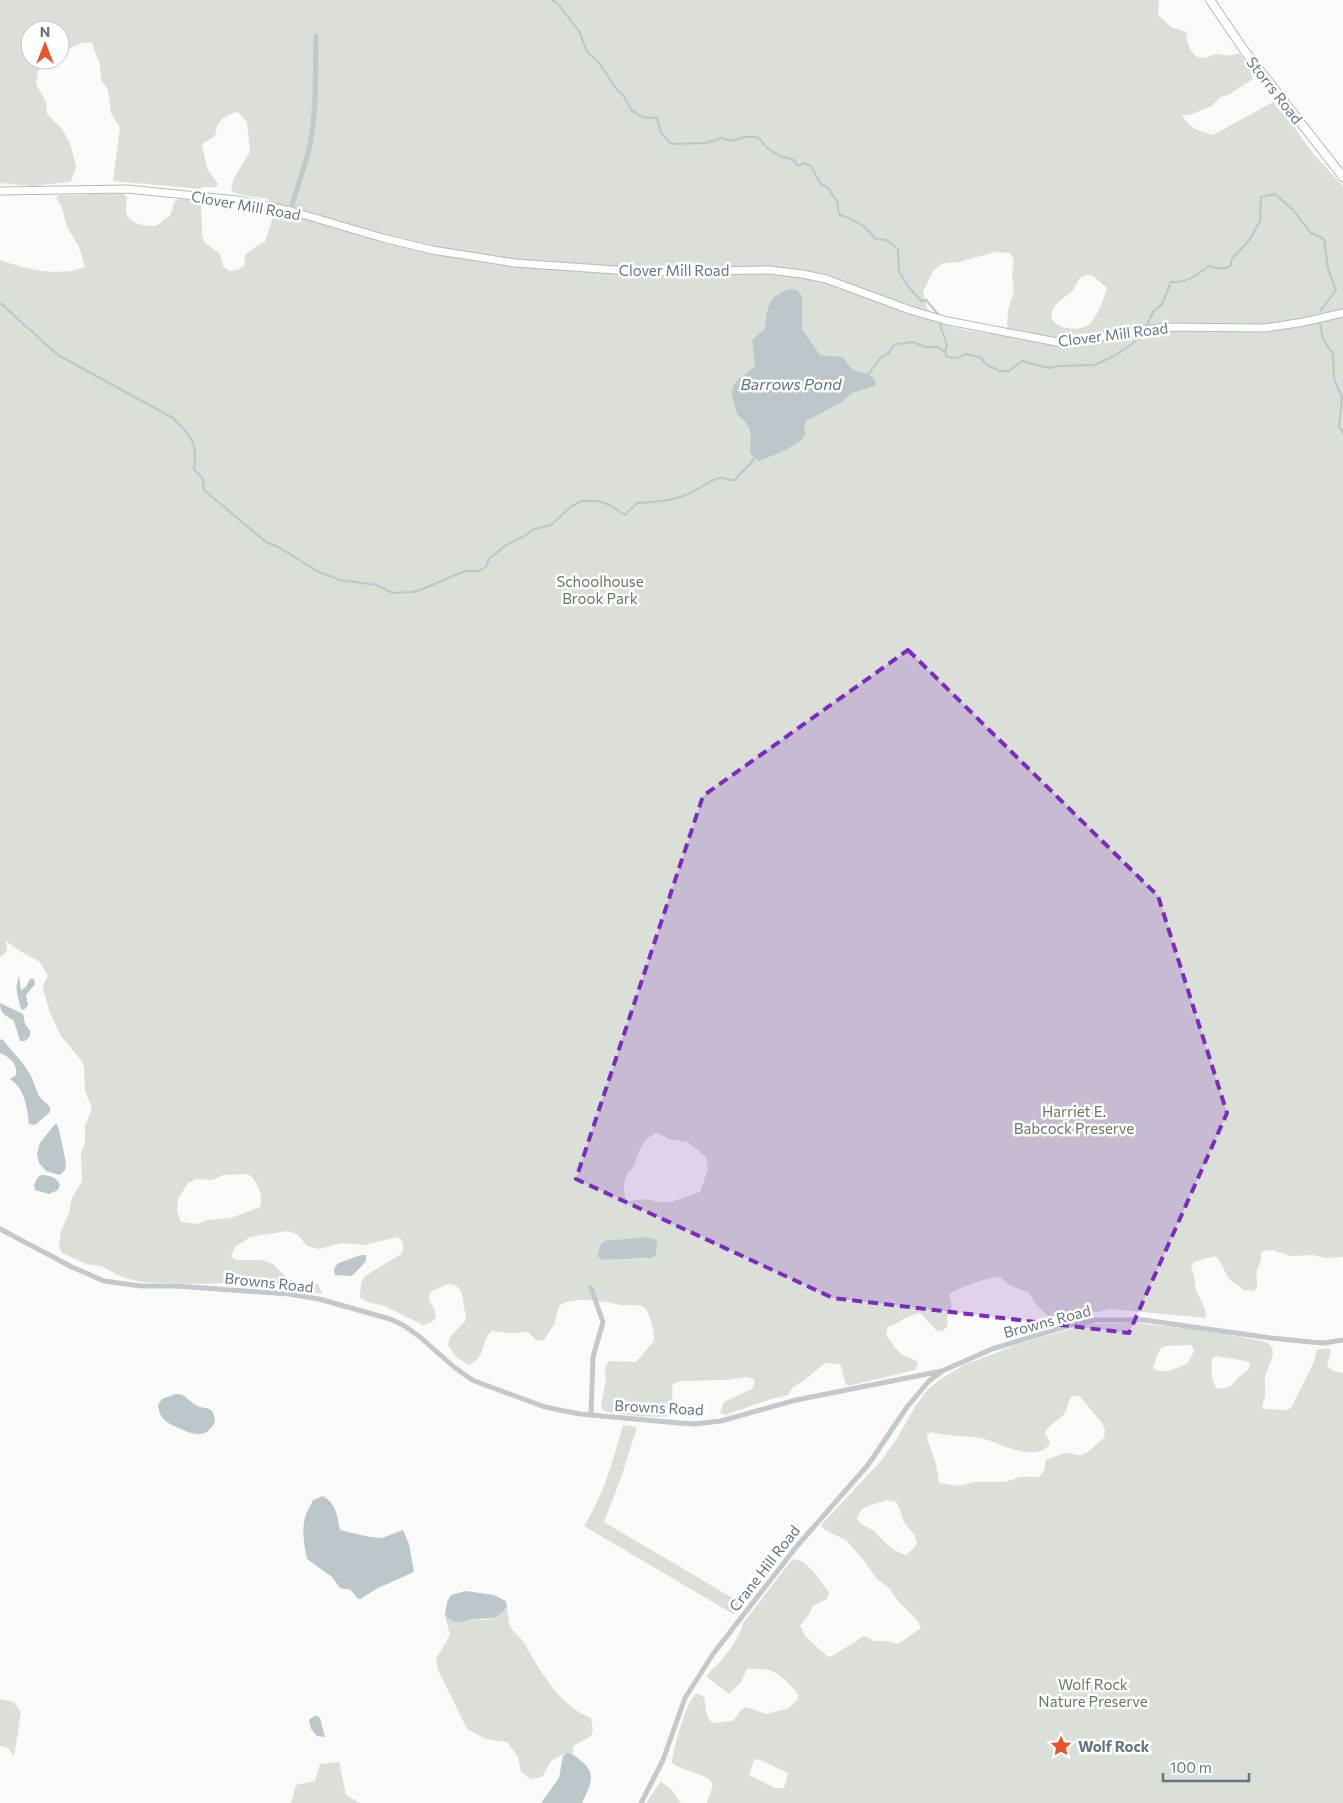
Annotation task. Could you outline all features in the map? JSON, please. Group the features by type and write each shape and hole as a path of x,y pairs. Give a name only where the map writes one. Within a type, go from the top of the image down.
{"main road":[{"name":"Storrs Road","path":"1210,0 1244,50 1343,177"}],"street":[{"path":"291,211 298,182 308,157 312,132 316,36"},
{"name":"Clover Mill Road","path":"0,191 127,189 237,200 291,211 432,250 515,263 644,272 769,270 802,274 826,279 910,310 948,321 1062,343 1164,327 1265,328 1343,313"},
{"name":"Browns Road","path":"0,1229 72,1267 104,1281 141,1286 176,1286 289,1294 319,1299 390,1319 412,1331 458,1370 482,1384 545,1407 591,1415 680,1423 721,1421 796,1400 942,1370 1003,1345 1064,1327 1096,1320 1144,1320 1310,1342 1343,1340"},
{"path":"591,1288 603,1322 593,1357 591,1415"},
{"name":"Crane Hill Road","path":"641,1803 664,1760 685,1698 713,1654 797,1546 868,1465 907,1407 929,1381 942,1370"}],"highlighted area":[{"path":"908,650 1158,896 1227,1113 1129,1333 833,1298 576,1179 703,796"}],"green space":[{"name":"Schoolhouse Brook Park","path":"0,0 1159,0 1158,15 1171,27 1186,32 1188,44 1195,55 1202,58 1218,54 1231,55 1238,53 1243,57 1253,79 1228,95 1220,97 1212,106 1189,115 1182,115 1185,120 1195,128 1213,135 1273,102 1291,122 1315,155 1343,186 1343,1257 1291,1256 1272,1250 1264,1251 1261,1253 1261,1260 1257,1270 1257,1286 1254,1291 1243,1290 1229,1279 1222,1264 1215,1256 1194,1262 1191,1267 1196,1290 1205,1309 1206,1318 1110,1309 1098,1312 1078,1312 1064,1317 1049,1317 1035,1303 1029,1293 1009,1285 1000,1277 989,1279 966,1286 949,1295 952,1307 947,1317 948,1325 943,1331 936,1330 920,1313 911,1315 888,1327 886,1334 896,1348 903,1355 918,1363 915,1370 848,1386 840,1364 825,1363 793,1387 788,1395 725,1415 720,1413 724,1402 752,1389 755,1380 747,1377 728,1380 680,1381 673,1384 672,1412 670,1415 658,1417 607,1412 601,1406 606,1379 605,1368 609,1361 636,1362 654,1341 649,1314 643,1306 590,1300 565,1303 559,1306 554,1325 543,1341 536,1340 528,1332 492,1331 486,1339 479,1357 469,1365 457,1358 448,1345 450,1337 466,1320 461,1291 456,1286 448,1284 430,1292 429,1300 435,1310 436,1318 430,1323 423,1325 382,1305 370,1303 360,1298 361,1283 365,1276 401,1254 403,1245 402,1240 398,1237 364,1245 341,1243 319,1249 307,1246 297,1234 287,1231 250,1237 235,1247 231,1256 235,1260 262,1260 273,1264 288,1279 307,1284 318,1284 322,1294 271,1286 232,1283 141,1282 122,1277 101,1266 86,1264 62,1253 59,1246 61,1231 69,1213 72,1198 82,1181 81,1153 85,1142 85,1126 92,1109 85,1090 84,1067 81,1060 61,1036 51,1015 43,985 48,976 40,962 6,941 7,951 0,957 0,260 31,269 53,272 64,272 85,267 79,247 67,227 62,208 56,198 58,195 124,194 127,197 126,209 130,220 146,226 161,223 170,216 175,201 178,199 198,200 201,202 204,242 220,254 223,266 229,271 237,270 244,266 245,255 265,242 273,217 268,199 243,195 231,190 234,178 250,152 247,122 239,113 235,112 223,118 217,126 215,136 202,144 207,169 218,184 216,187 201,187 201,189 113,181 120,128 111,113 108,90 101,80 100,65 92,43 88,42 70,48 70,20 20,20 20,70 39,70 36,84 46,102 47,114 62,129 70,143 76,167 70,182 31,186 0,183","holes":["995,252 1010,253 1014,260 1012,275 1014,291 1008,310 1007,329 1001,334 994,334 949,326 934,321 929,315 923,292 933,271 943,263 959,262","1087,275 1093,276 1107,288 1097,313 1088,325 1081,328 1073,329 1057,324 1052,319 1052,312 1057,304 1072,292 1081,278","658,1133 669,1139 687,1142 706,1157 708,1169 700,1192 671,1202 656,1202 649,1199 629,1201 624,1193 626,1176 634,1166 642,1145","248,1174 259,1189 260,1207 231,1218 208,1220 197,1224 181,1222 177,1211 178,1199 188,1183 196,1179 212,1180 223,1175","647,1237 648,1259 603,1260 597,1255 601,1248"]},
{"name":"Wolf Rock Nature Preserve","path":"1136,1323 1211,1331 1266,1342 1270,1345 1273,1354 1265,1378 1265,1396 1262,1406 1264,1409 1287,1410 1291,1408 1313,1364 1317,1350 1329,1348 1331,1351 1327,1366 1333,1371 1343,1373 1343,1803 707,1803 712,1786 710,1780 681,1768 672,1762 681,1725 693,1697 697,1693 704,1697 709,1720 715,1723 733,1721 741,1710 746,1707 766,1714 789,1708 798,1699 796,1691 790,1685 775,1672 769,1670 747,1669 741,1682 729,1694 707,1677 731,1648 743,1623 791,1561 801,1561 807,1565 829,1592 827,1599 813,1606 800,1626 805,1636 828,1657 864,1636 875,1641 898,1644 921,1628 918,1621 897,1600 890,1589 877,1579 846,1540 825,1530 821,1525 880,1462 928,1389 964,1365 1024,1342 1089,1324","holes":["1189,1345 1192,1346 1194,1351 1188,1363 1179,1367 1166,1371 1153,1368 1161,1348","1216,1356 1246,1361 1250,1363 1249,1369 1230,1387 1217,1389 1213,1378 1212,1359","1073,1396 1081,1398 1102,1423 1105,1430 1104,1438 1084,1454 1065,1453 1046,1460 1044,1471 1039,1477 1020,1477 1005,1482 974,1482 958,1486 939,1483 936,1464 927,1438 927,1435 931,1432 981,1438 1017,1450 1036,1452 1044,1449 1050,1443 1045,1433 1064,1414","886,1500 896,1502 904,1522 916,1539 917,1544 907,1555 893,1549 874,1531 857,1519 862,1510","758,1759 788,1773 784,1788 775,1788 749,1775 754,1760"]},
{"path":"623,1425 637,1427 621,1478 604,1522 741,1603 733,1614 584,1526 602,1490 612,1464"},
{"path":"507,1607 510,1626 523,1641 543,1675 569,1705 591,1718 593,1729 591,1736 573,1746 573,1754 564,1754 551,1761 542,1777 531,1779 521,1772 518,1757 507,1742 486,1739 467,1729 438,1670 436,1659 450,1635 445,1615 456,1622 474,1619 486,1620 498,1615"},
{"path":"0,1699 14,1702 21,1712 14,1756 8,1748 0,1746"},
{"path":"339,1762 346,1795 360,1803 291,1803 296,1785 315,1781 320,1764"},
{"path":"660,1782 670,1788 681,1803 646,1803"}],"water":[{"name":"Barrows Pond","path":"789,289 797,290 802,296 802,329 820,355 842,357 852,369 870,375 876,383 874,386 852,393 840,403 806,421 804,425 805,435 801,440 783,451 758,461 750,453 750,429 737,414 732,390 734,385 755,365 752,340 765,329 766,315 772,300"},
{"path":"19,976 21,990 26,987 30,979 34,979 35,984 26,995 28,1005 24,1010 21,1009 17,992"},
{"path":"0,1003 23,1014 25,1024 30,1031 30,1036 25,1041 20,1041 14,1021 6,1016 0,1007"},
{"path":"2,1039 24,1065 31,1076 39,1096 50,1107 50,1112 35,1125 29,1124 22,1093 10,1079 16,1075 16,1067 10,1059 0,1053 0,1040"},
{"path":"57,1124 66,1165 64,1171 59,1175 46,1171 39,1163 37,1154 40,1143"},
{"path":"41,1175 55,1178 60,1185 58,1190 49,1194 35,1190 34,1185"},
{"path":"647,1237 657,1240 656,1254 652,1258 603,1260 597,1256 601,1244 605,1241"},
{"path":"366,1255 366,1261 352,1276 335,1275 334,1269 338,1263"},
{"path":"175,1394 182,1395 196,1405 211,1410 215,1422 208,1431 200,1434 191,1433 165,1421 158,1405 162,1399"},
{"path":"323,1496 334,1507 340,1530 382,1538 403,1530 409,1544 414,1572 378,1588 360,1599 351,1590 340,1588 332,1577 307,1559 303,1531 304,1520 313,1500"},
{"path":"466,1591 494,1595 506,1601 507,1607 496,1617 459,1622 452,1621 445,1615 447,1602 451,1595"},
{"path":"314,1716 320,1718 325,1737 317,1736 311,1729 309,1720"},
{"path":"566,1753 573,1755 586,1765 591,1775 590,1785 582,1803 541,1803 559,1778 563,1756"}],"waterway":[{"path":"552,0 558,4 579,31 587,52 599,63 617,90 623,95 632,111 643,117 657,118 661,133 671,144 706,143 721,138 732,141 744,137 756,137 767,148 780,156 794,160 800,166 803,163 811,166 820,183 828,188 838,203 840,215 860,224 875,239 886,240 898,249 899,271 907,285 921,301 926,300 938,314"},
{"path":"1146,327 1153,312 1162,304 1171,282 1187,280 1209,266 1223,268 1231,265 1231,260 1250,239 1260,221 1261,197 1275,194 1292,209 1311,233 1324,239 1328,269 1336,290 1320,311"},
{"path":"0,303 58,355 173,418 192,440 195,452 194,469 203,479 204,490 266,542 280,548 317,571 340,580 376,585 393,593 420,590 465,571 479,571 486,567 489,559 505,546 534,529 551,525 570,507 582,501 598,501 610,505 625,515 637,503 676,498 719,478 735,480 751,464 755,457"},
{"path":"940,323 946,341 945,352 947,357 954,358 965,354 980,357 987,365 1000,371 1009,371 1022,361 1049,368 1094,365 1114,356 1132,344 1142,334"},
{"path":"1320,323 1323,339 1333,354 1334,379 1342,398 1339,426 1343,433"},
{"path":"867,376 881,357 889,353 893,346 897,344 913,342 925,347 938,347 945,352"}],"place":[{"name":"Wolf Rock","path":"1061,1746"}],"park label":[{"name":"Harriet E. Babcock Preserve","path":"1074,1120"}]}
